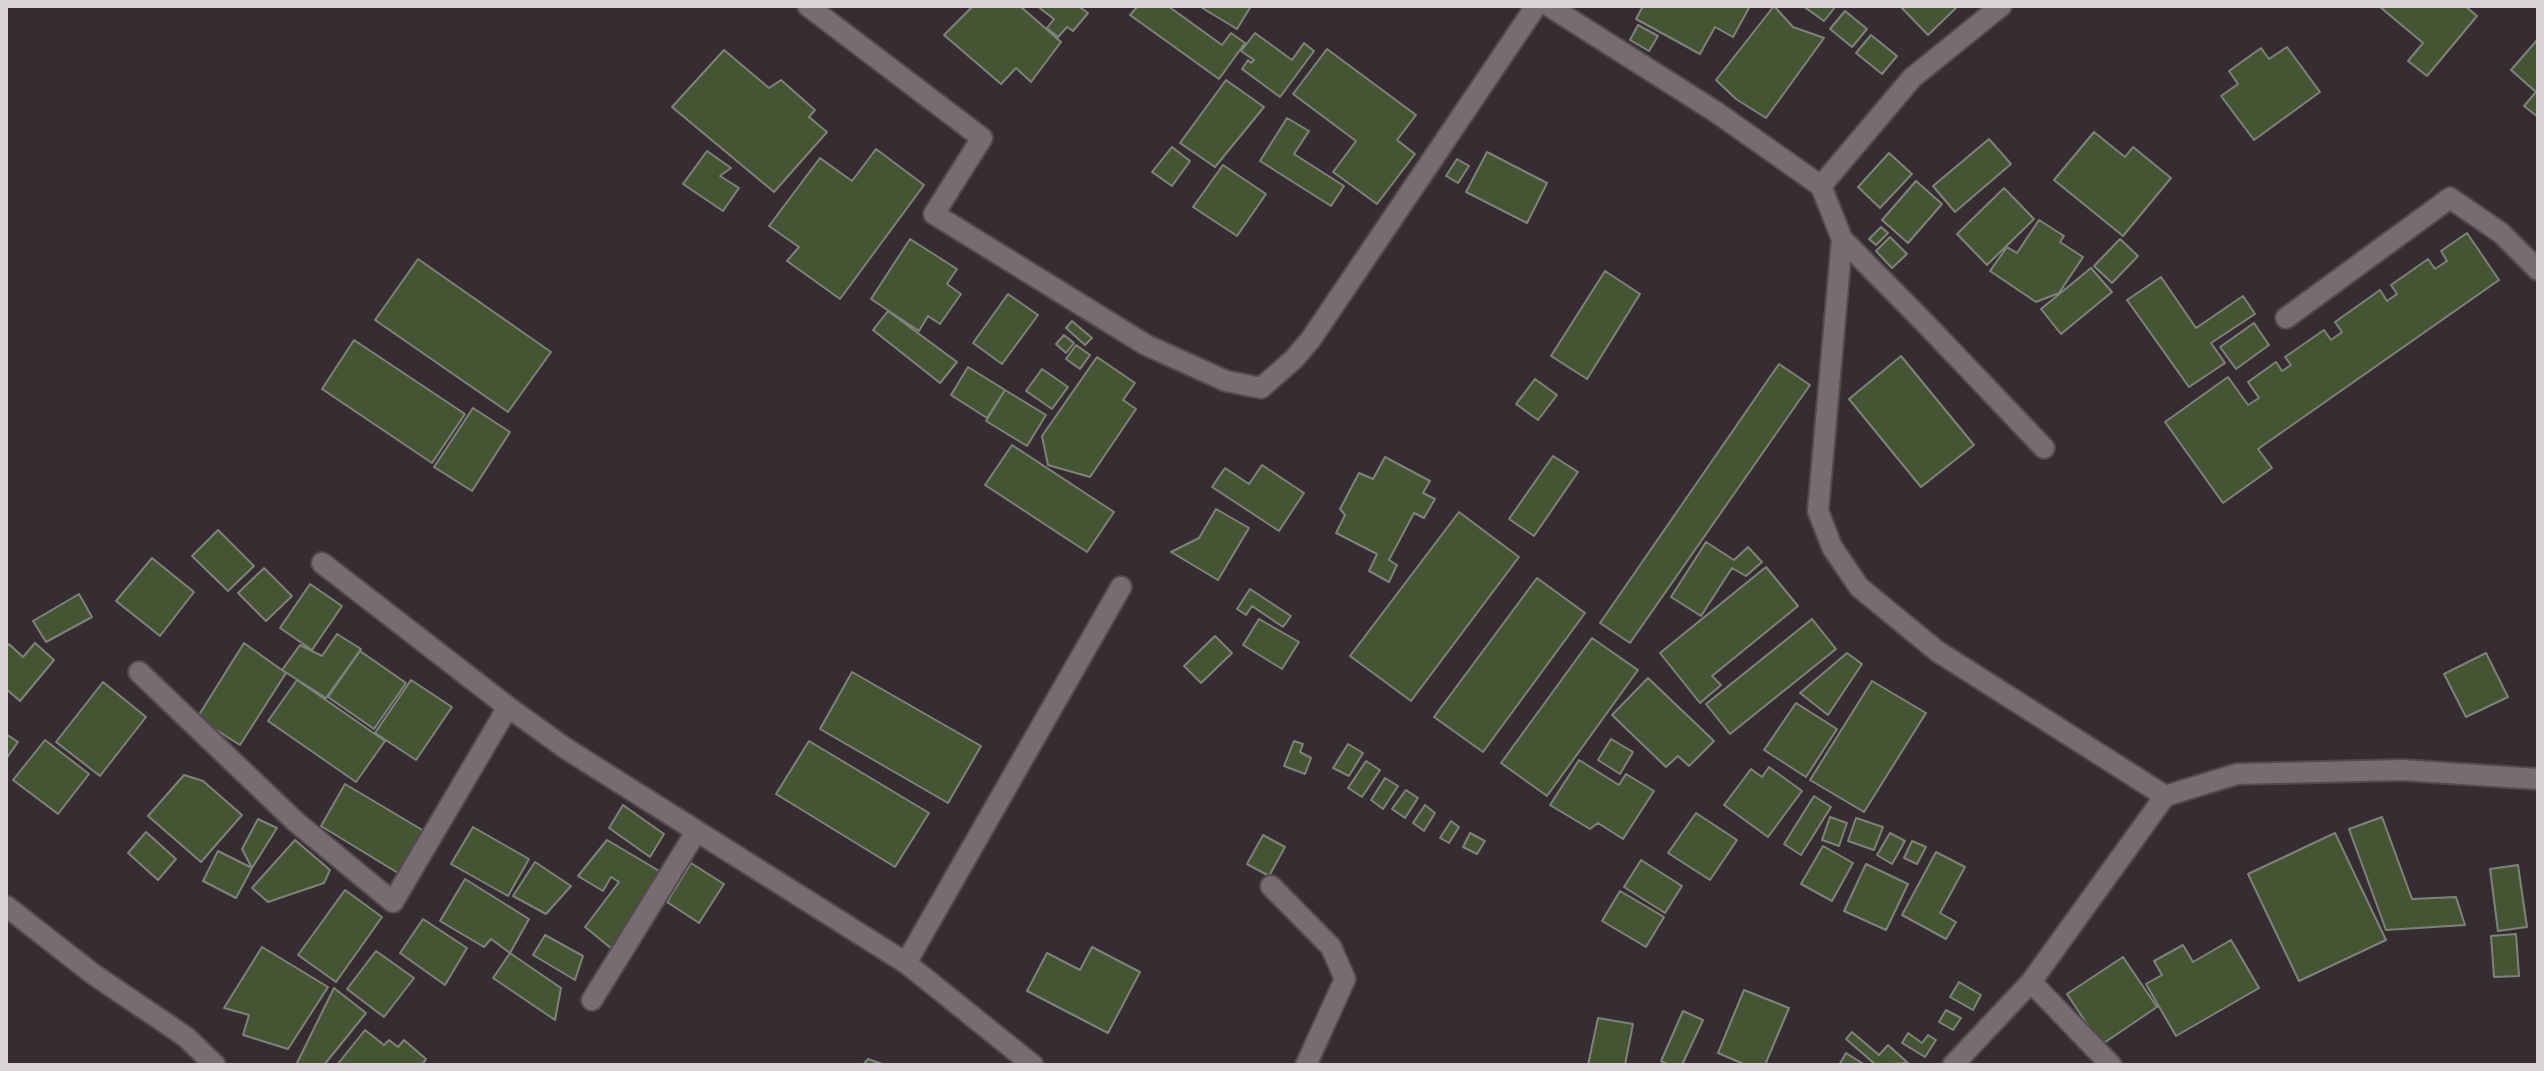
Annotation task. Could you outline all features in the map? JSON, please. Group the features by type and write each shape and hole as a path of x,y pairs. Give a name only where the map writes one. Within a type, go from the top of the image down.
{"street":[{"path":"808,6 982,138 934,214 1146,345 1226,381 1261,388 1311,339 1536,6"},
{"path":"1549,6 1716,112 1821,186 1842,239 2044,448"},
{"path":"1821,186 1912,78 2001,6"},
{"path":"2286,318 2450,198 2501,233 2538,270"},
{"path":"1842,239 1818,511 1832,547 1859,587 1937,651 2165,796"},
{"path":"322,563 565,748 906,963 1033,1065"},
{"path":"906,963 1121,587"},
{"path":"139,672 296,822 393,902 508,707"},
{"path":"1953,1065 2031,982 2165,796 2237,774 2402,770 2538,779"},
{"path":"592,1000 696,832"},
{"path":"1271,886 1331,947 1345,979 1306,1065"},
{"path":"6,906 93,974 186,1037 215,1065"},
{"path":"2031,982 2111,1065"}],"building":[{"path":"973,6 1020,6 1061,42 1031,82 1016,68 1001,84 944,35"},
{"path":"1037,6 1078,6 1088,13 1073,31 1067,27 1058,37 1047,28 1054,19"},
{"path":"1138,6 1168,6 1222,45 1231,33 1245,43 1219,79 1130,15"},
{"path":"1199,6 1251,6 1237,29"},
{"path":"1643,6 1750,6 1733,37 1715,27 1700,54 1636,19"},
{"path":"1774,6 1793,27 1824,38 1766,118 1736,99 1716,80"},
{"path":"1803,6 1836,6 1824,21"},
{"path":"1900,6 1958,6 1928,35"},
{"path":"2465,6 2477,16 2427,76 2408,61 2423,43 2380,7"},
{"path":"1845,11 1867,29 1852,47 1830,29"},
{"path":"1638,25 1658,36 1649,51 1630,40"},
{"path":"1255,33 1292,60 1304,43 1314,51 1280,97 1242,69 1248,60 1251,63 1254,60 1241,51"},
{"path":"1871,35 1897,56 1882,74 1856,53"},
{"path":"2538,39 2538,117 2524,106 2536,92 2511,70"},
{"path":"2287,47 2320,92 2254,140 2221,96 2238,84 2229,71 2261,48 2269,59"},
{"path":"1327,49 1416,115 1397,140 1415,154 1377,204 1333,172 1356,141 1293,94"},
{"path":"724,50 769,88 781,80 815,110 809,117 827,132 774,192 672,107"},
{"path":"1226,80 1264,107 1215,167 1180,143"},
{"path":"1287,118 1309,131 1294,154 1344,186 1331,206 1260,161"},
{"path":"2094,132 2125,157 2133,147 2171,178 2123,236 2054,180"},
{"path":"1989,139 2011,164 1955,212 1933,186"},
{"path":"1172,147 1190,161 1172,186 1152,172"},
{"path":"876,149 924,185 840,299 787,261 799,247 769,226 820,158 852,181"},
{"path":"707,151 731,168 720,176 739,188 723,211 683,184"},
{"path":"1487,152 1547,183 1527,223 1466,192"},
{"path":"1889,153 1912,174 1880,208 1858,187"},
{"path":"1457,159 1469,166 1458,183 1446,176"},
{"path":"1223,165 1266,194 1237,236 1193,207"},
{"path":"1916,181 1942,204 1908,243 1882,220"},
{"path":"2004,188 2034,219 1987,265 1957,234"},
{"path":"2039,220 2064,236 2060,242 2083,257 2059,293 2036,302 1990,271 2007,247 2017,253"},
{"path":"1881,227 1888,233 1876,245 1869,239"},
{"path":"2467,233 2499,280 2258,449 2272,468 2223,503 2165,422 2228,377 2248,405 2259,398 2248,382 2276,362 2282,371 2291,365 2285,357 2324,330 2331,340 2342,332 2335,322 2380,290 2387,301 2397,294 2391,285 2428,259 2435,269 2447,261 2441,251"},
{"path":"1890,237 1907,254 1892,268 1876,251"},
{"path":"910,239 957,269 947,284 961,294 940,324 928,316 919,331 871,299"},
{"path":"2120,239 2138,256 2112,283 2094,266"},
{"path":"418,259 551,352 508,412 375,320"},
{"path":"2091,268 2112,292 2061,334 2041,309"},
{"path":"1605,271 1640,294 1587,379 1551,356"},
{"path":"2161,277 2196,328 2243,296 2255,314 2211,343 2225,363 2189,387 2127,300"},
{"path":"1008,294 1038,315 1002,364 973,343"},
{"path":"888,311 957,362 940,383 873,330"},
{"path":"1072,321 1092,338 1085,345 1066,328"},
{"path":"2254,323 2269,345 2236,369 2220,347"},
{"path":"1064,335 1074,343 1066,353 1056,344"},
{"path":"354,340 465,414 432,463 322,389"},
{"path":"1076,345 1090,355 1080,369 1066,359"},
{"path":"1901,356 1974,445 1921,487 1849,399"},
{"path":"1097,357 1135,383 1123,400 1136,409 1090,477 1048,465 1042,436"},
{"path":"1779,364 1810,385 1630,643 1600,623"},
{"path":"968,367 1005,390 987,418 951,395"},
{"path":"1042,369 1068,387 1052,409 1026,391"},
{"path":"1535,379 1557,395 1538,420 1516,404"},
{"path":"1005,390 1046,415 1027,446 986,421"},
{"path":"473,408 510,432 472,491 434,467"},
{"path":"1012,445 1114,512 1087,552 985,485"},
{"path":"1553,456 1578,472 1534,536 1509,519"},
{"path":"1385,457 1430,481 1423,493 1435,499 1424,518 1414,513 1389,560 1397,565 1389,582 1369,571 1377,554 1336,533 1345,515 1340,509 1359,473 1373,479"},
{"path":"1262,465 1304,493 1279,531 1212,487 1225,468 1249,484"},
{"path":"1216,509 1249,528 1218,580 1171,552 1199,538"},
{"path":"1459,512 1519,557 1411,701 1350,656"},
{"path":"218,530 254,566 228,591 192,556"},
{"path":"1706,542 1734,560 1748,547 1762,562 1746,576 1732,568 1701,616 1671,597"},
{"path":"152,558 194,592 160,636 116,601"},
{"path":"1766,567 1798,606 1712,676 1721,685 1700,703 1660,653"},
{"path":"264,568 292,596 266,621 238,593"},
{"path":"1537,578 1585,613 1483,752 1434,717"},
{"path":"310,584 342,606 312,650 280,628"},
{"path":"1250,589 1291,616 1283,627 1252,606 1246,615 1237,609"},
{"path":"79,594 92,617 46,642 33,621"},
{"path":"1259,619 1299,642 1282,669 1243,645"},
{"path":"1812,619 1836,649 1730,734 1706,704"},
{"path":"337,634 361,649 326,698 282,670 300,645 322,656"},
{"path":"1215,636 1232,653 1201,683 1184,666"},
{"path":"1592,638 1638,670 1547,796 1501,763"},
{"path":"35,643 54,660 20,701 6,689 6,648 9,644 23,657"},
{"path":"244,643 286,673 240,745 197,718"},
{"path":"360,651 406,683 374,729 328,697"},
{"path":"1847,653 1862,664 1828,715 1800,693"},
{"path":"2486,653 2508,697 2466,717 2444,674"},
{"path":"852,672 981,746 948,803 820,729"},
{"path":"1648,678 1714,741 1689,766 1678,756 1666,767 1612,715"},
{"path":"297,680 385,741 356,782 268,721"},
{"path":"411,680 452,707 416,760 375,733"},
{"path":"1872,681 1926,713 1864,812 1810,780"},
{"path":"103,682 146,717 100,776 56,742"},
{"path":"1796,703 1837,729 1806,777 1764,750"},
{"path":"6,734 18,742 6,759"},
{"path":"1611,739 1633,752 1620,774 1598,760"},
{"path":"45,740 89,774 58,814 13,780"},
{"path":"809,741 929,813 895,867 776,794"},
{"path":"1294,741 1303,744 1300,752 1311,758 1305,774 1284,766"},
{"path":"1348,744 1363,753 1349,776 1333,768"},
{"path":"1579,760 1619,785 1626,774 1654,791 1623,839 1598,823 1590,829 1550,805"},
{"path":"1366,761 1380,770 1362,797 1348,788"},
{"path":"1769,767 1802,791 1768,837 1724,805 1751,769 1762,777"},
{"path":"184,775 203,781 242,815 201,862 148,816"},
{"path":"1385,778 1398,786 1383,809 1371,800"},
{"path":"345,784 424,831 398,873 321,826"},
{"path":"1406,790 1418,798 1405,818 1392,809"},
{"path":"1814,796 1831,807 1801,855 1784,844"},
{"path":"623,805 664,834 650,857 609,828"},
{"path":"1425,805 1435,813 1424,831 1413,823"},
{"path":"1696,813 1737,840 1710,880 1668,853"},
{"path":"1830,817 1847,823 1839,846 1822,840"},
{"path":"2382,817 2412,899 2456,897 2465,925 2386,930 2349,829"},
{"path":"1856,818 1883,827 1874,850 1848,841"},
{"path":"258,819 277,828 252,868 242,849"},
{"path":"1451,821 1459,827 1449,843 1440,838"},
{"path":"473,827 529,859 508,896 451,864"},
{"path":"146,832 176,859 158,880 128,853"},
{"path":"1470,833 1485,841 1477,854 1463,847"},
{"path":"1890,833 1905,841 1892,864 1877,855"},
{"path":"2335,833 2386,940 2299,981 2248,874"},
{"path":"1263,835 1285,847 1269,876 1247,864"},
{"path":"295,840 330,870 324,883 268,902 252,888"},
{"path":"607,840 661,872 612,949 585,927 619,882 611,877 603,891 578,876"},
{"path":"1912,841 1926,847 1917,864 1904,858"},
{"path":"1823,846 1853,863 1832,901 1801,884"},
{"path":"218,851 252,868 236,898 203,881"},
{"path":"1936,852 1965,867 1940,913 1956,922 1946,939 1902,915"},
{"path":"1641,860 1682,886 1665,913 1624,887"},
{"path":"535,862 571,886 546,914 513,896"},
{"path":"691,863 724,884 699,923 667,902"},
{"path":"1866,864 1908,884 1886,930 1844,911"},
{"path":"2518,865 2527,927 2498,931 2490,869"},
{"path":"465,879 529,919 510,953 491,939 484,947 440,921"},
{"path":"345,890 382,917 336,982 298,955"},
{"path":"1620,891 1664,917 1646,947 1602,921"},
{"path":"423,919 467,948 445,985 400,953"},
{"path":"2516,934 2519,976 2494,977 2491,936"},
{"path":"545,935 583,956 575,980 533,955"},
{"path":"2231,940 2259,988 2176,1036 2146,984 2162,975 2154,961 2183,945 2193,962"},
{"path":"262,947 328,987 288,1049 243,1035 249,1015 224,1008"},
{"path":"1092,947 1140,972 1108,1033 1027,991 1047,953 1080,970"},
{"path":"376,951 414,978 384,1017 347,989"},
{"path":"510,953 561,988 555,1020 493,978"},
{"path":"2123,957 2157,1007 2101,1045 2067,994"},
{"path":"1959,982 1981,995 1973,1010 1950,997"},
{"path":"334,988 366,1013 324,1065 296,1065"},
{"path":"1744,990 1789,1008 1765,1065 1746,1065 1718,1053"},
{"path":"1946,1010 1961,1018 1953,1030 1939,1022"},
{"path":"1683,1011 1703,1020 1682,1065 1669,1065 1661,1061"},
{"path":"1598,1018 1633,1024 1625,1065 1588,1065"},
{"path":"365,1030 384,1045 389,1040 398,1047 404,1040 426,1059 422,1065 337,1065"},
{"path":"1852,1032 1879,1055 1888,1045 1908,1063 1876,1065 1846,1039"},
{"path":"1908,1033 1922,1043 1928,1035 1936,1040 1925,1057 1902,1043"},
{"path":"1846,1053 1865,1065 1839,1065"},
{"path":"868,1059 885,1065 863,1065"}]}
